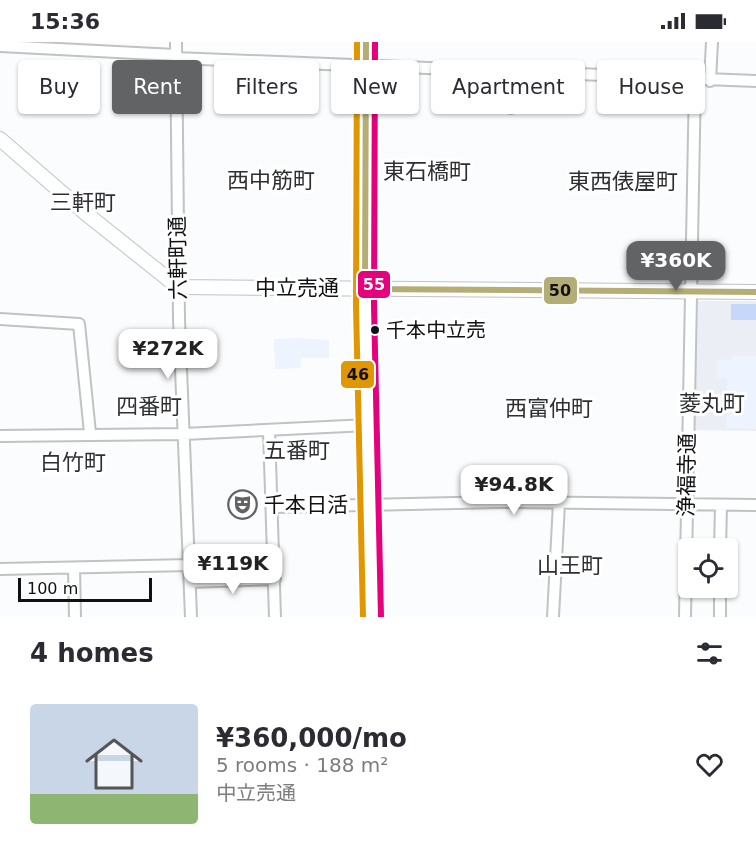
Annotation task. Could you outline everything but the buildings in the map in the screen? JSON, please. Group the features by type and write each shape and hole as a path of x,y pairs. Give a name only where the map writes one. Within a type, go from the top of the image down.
{"street":[{"name":"六軒町通","path":"176,42 178,286 191,617"},
{"path":"366,42 366,60"},
{"path":"710,81 712,42"},
{"path":"0,46 121,47 175,57 331,63"},
{"path":"705,81 756,81"},
{"path":"366,114 365,289 372,617"},
{"name":"浄福寺通","path":"685,617 694,114"},
{"path":"0,139 84,213 178,286"},
{"name":"中立売通","path":"178,286 756,292"},
{"path":"0,319 79,324 90,433"},
{"path":"0,436 90,433 184,434 368,425"},
{"path":"269,430 275,617"},
{"path":"554,617 559,502"},
{"path":"272,507 559,502 756,505"},
{"path":"720,538 721,505"},
{"path":"0,569 190,565"},
{"path":"74,568 75,617"},
{"path":"190,582 274,579"},
{"path":"720,598 720,617"}],"shaded area":[{"path":"695,301 756,301 756,431 690,430"},
{"path":"274,339 329,340 329,358 301,358 300,368 275,369"},
{"path":"732,356 756,356 756,428 727,428 727,379 717,379 717,359 730,360"}],"water":[{"path":"731,304 756,304 756,320 731,320"}],"transit line":[{"name":"46","path":"357,42 356,306 363,617"},
{"name":"50","path":"365,289 366,42"},
{"name":"55","path":"375,42 374,306 381,617"},
{"name":"50","path":"365,289 756,292"}],"place":[{"name":"千本中立売","path":"375,330"},
{"name":"千本日活","path":"243,505"}],"district":[{"name":"東石橋町","path":"427,171"},
{"name":"西中筋町","path":"271,180"},
{"name":"東西俵屋町","path":"623,181"},
{"name":"三軒町","path":"83,202"},
{"name":"菱丸町","path":"712,403"},
{"name":"四番町","path":"149,406"},
{"name":"西富仲町","path":"549,408"},
{"name":"五番町","path":"297,450"},
{"name":"白竹町","path":"73,462"},
{"name":"山王町","path":"570,565"}]}
